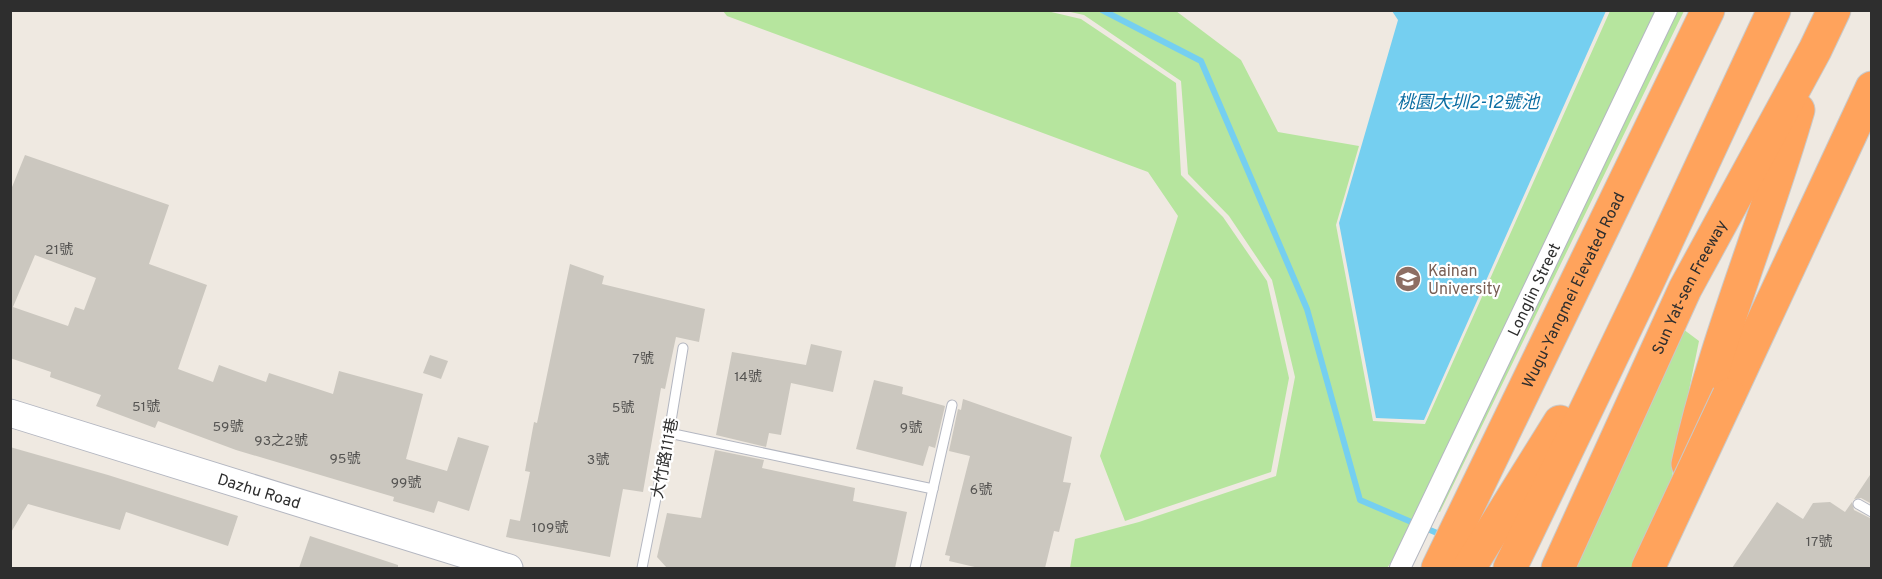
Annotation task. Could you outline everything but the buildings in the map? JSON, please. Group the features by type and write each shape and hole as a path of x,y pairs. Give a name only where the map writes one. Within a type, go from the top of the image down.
{"highway":[{"name":"Wugu-Yangmei Elevated Road","path":"1438,568 1708,10"},
{"path":"1510,568 1774,10"},
{"name":"Sun Yat-sen Freeway","path":"1558,568 1685,289 1815,50 1834,10"},
{"path":"1665,568 1712,369 1783,162 1815,50"},
{"path":"1648,568 1872,88"},
{"path":"1469,568 1648,280"},
{"path":"1665,568 1729,395"}],"main road":[{"name":"Dazhu Road","path":"10,413 509,568"}],"street":[{"name":"Longlin Street","path":"1400,568 1667,10"}],"lane":[{"name":"大竹路111巷","path":"642,568 669,433 683,348"},
{"path":"915,568 952,405"},
{"path":"669,433 933,489"},
{"path":"1858,504 1872,512"}],"green space":[{"path":"723,11 1047,11 1081,19 1176,83 1181,175 1223,217 1267,281 1289,378 1271,472 1125,521 1100,456 1178,216 1148,172 727,16"},
{"path":"1066,11 1176,11 1241,60 1278,132 1359,146 1336,225 1373,421 1425,424 1610,11 1684,11 1440,512 1418,510 1405,543 1387,568 1070,568 1075,539 1139,522 1276,476 1295,377 1272,280 1229,216 1188,174 1181,81 1084,15"},
{"path":"1683,329 1699,341 1673,469 1664,568 1573,568"}],"water":[{"name":"桃園大圳2-12號池","path":"1392,11 1606,11 1424,420 1376,418 1339,223 1398,20"}],"waterway":[{"path":"1102,10 1201,61 1307,309 1360,500 1444,536"}],"place":[{"name":"Kainan University","path":"1408,279"}]}
